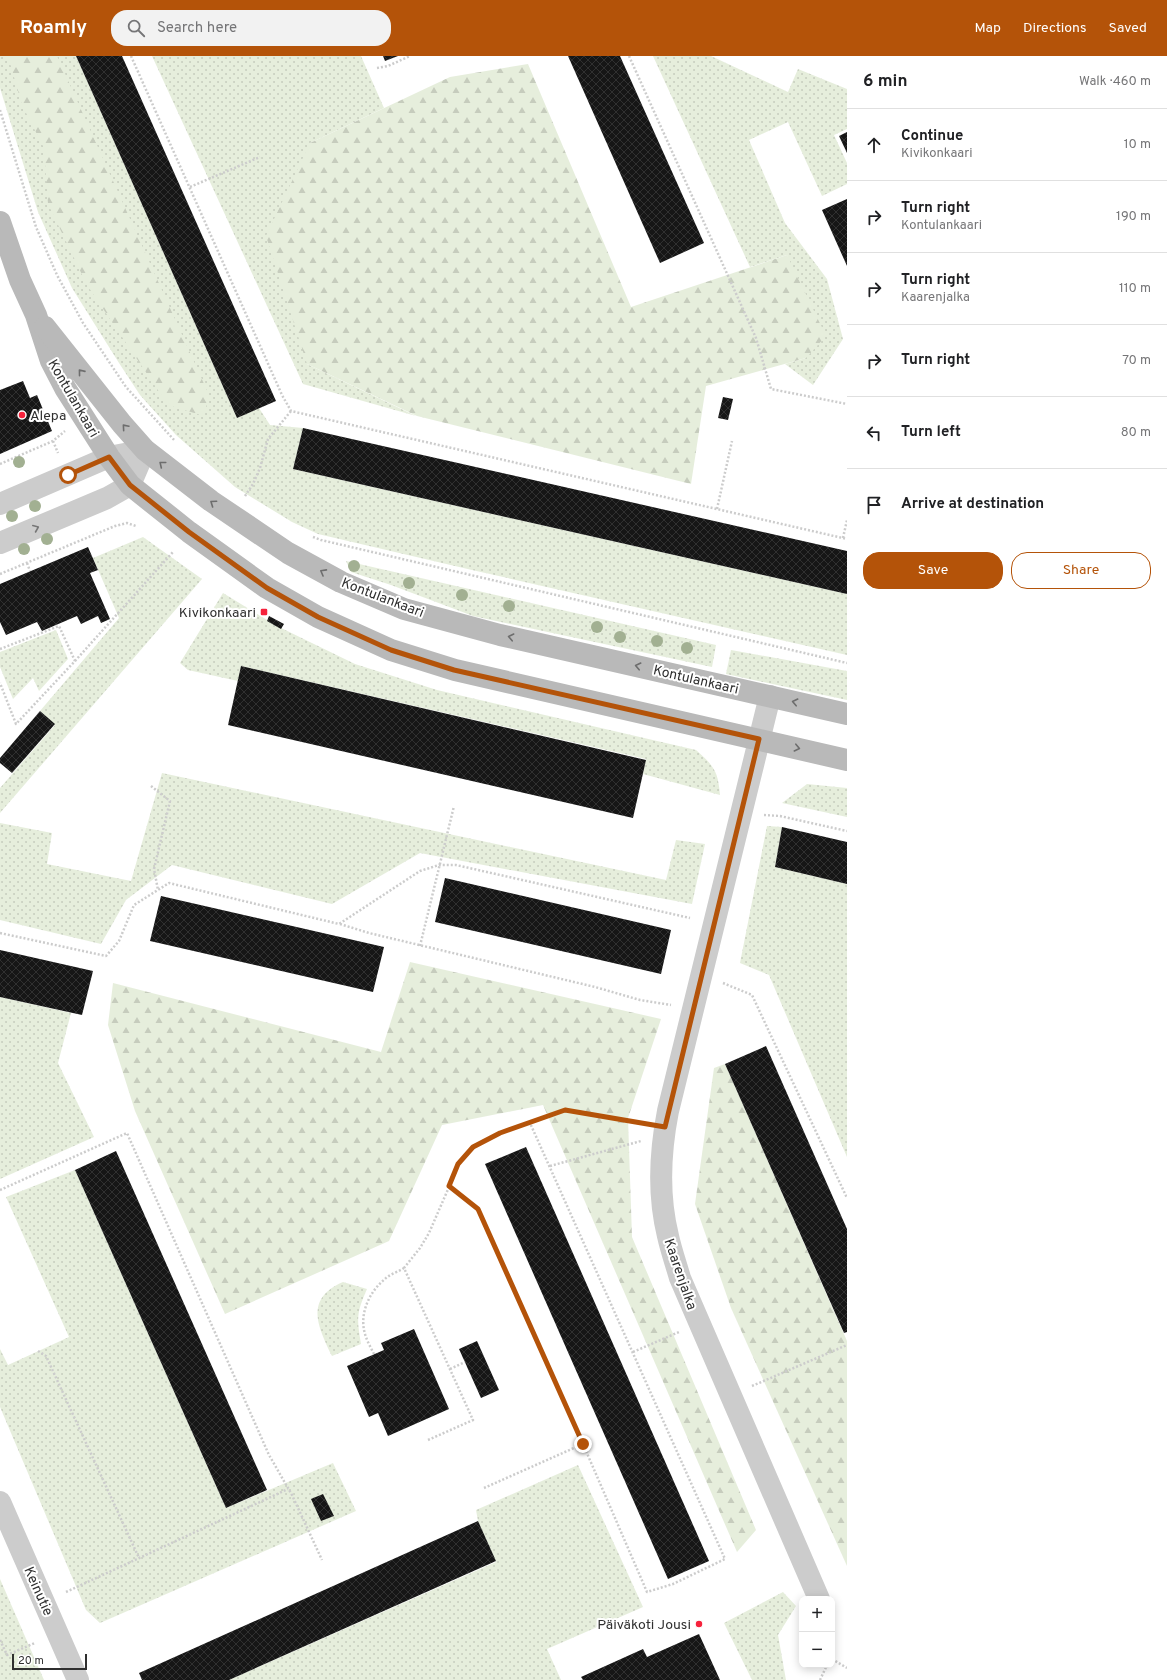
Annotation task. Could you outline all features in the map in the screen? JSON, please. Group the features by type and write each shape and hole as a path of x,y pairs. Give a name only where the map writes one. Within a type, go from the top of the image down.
{"main road":[{"name":"Kontulankaari","path":"0,222 20,280 36,315 51,361 65,388 109,457 130,485 189,532 267,588 318,617 391,650 454,670 847,760"},
{"name":"Kontulankaari","path":"36,315 122,424 145,450 211,501 288,553 341,582 404,609 500,634 847,714"}],"street":[{"path":"0,504 109,457 145,450"},
{"path":"0,543 107,498 130,485 145,450"},
{"name":"Kaarenjalka","path":"770,696 664,1131 662,1197 667,1236 680,1278 818,1596"},
{"name":"Keinutie","path":"0,1502 78,1680"}],"path":[{"path":"131,56 282,395 291,411 847,539"},
{"path":"377,68 388,66 410,56"},
{"path":"629,56 756,338 771,388 847,404"},
{"path":"0,110 36,227 57,275 83,323 126,387 179,445"},
{"path":"190,187 260,157"},
{"path":"243,498 253,484 260,468 268,439 291,411"},
{"path":"0,464 53,441 65,432"},
{"path":"717,509 732,441"},
{"path":"843,538 847,520"},
{"path":"0,574 115,526 127,523 136,526"},
{"path":"310,536 329,542 847,663"},
{"path":"0,683 16,724 75,662 173,552"},
{"path":"27,563 30,571"},
{"path":"0,649 59,626 75,662"},
{"path":"151,786 170,801 154,869 158,890"},
{"path":"420,946 454,806"},
{"path":"780,816 847,831"},
{"path":"339,924 420,871 439,865 456,865 714,923"},
{"path":"0,933 106,956 120,941 134,905 169,883 339,924 369,934 640,1000 693,1008"},
{"path":"702,974 752,995 847,1198"},
{"path":"374,1354 365,1335 362,1322 364,1308 372,1292 385,1278 404,1268 420,1248 429,1233 458,1164 473,1147 500,1133 565,1110 664,1131"},
{"path":"449,1186 478,1209 647,1592 673,1584 726,1559 530,1122"},
{"path":"550,1166 664,1131"},
{"path":"0,1190 127,1133 270,1455 322,1560"},
{"path":"404,1268 473,1420 428,1440"},
{"path":"634,1352 699,1323"},
{"path":"731,1395 847,1345"},
{"path":"38,1351 46,1356 139,1558"},
{"path":"450,1369 465,1362"},
{"path":"484,1488 583,1444"},
{"path":"44,1602 288,1489"},
{"path":"0,1640 7,1655 35,1643"},
{"path":"835,1661 847,1668"},
{"path":"820,1680 826,1668"}],"green space":[{"path":"0,56 76,56 237,418 259,408 270,425 303,428 293,469 847,594 847,655 318,534 292,522 235,487 176,435 140,395 72,288 38,212 0,88"},
{"path":"8,56 57,56 209,395 204,416 168,405 87,285 48,204 44,148 22,105"},
{"path":"152,56 361,56 384,108 310,143 307,364 416,416 303,384"},
{"path":"653,56 711,56 788,92 798,69 847,89 847,129 834,135 847,163 847,184 822,196 788,122 749,140 785,223 827,279 843,339 813,385 785,364 806,358 787,255 750,267"},
{"path":"528,64 631,307 787,255 826,336 806,358 706,386 691,484 417,416 307,364 266,236 310,143 450,77"},
{"path":"143,537 202,579 0,813 0,788 55,725 40,711 119,618 93,558"},
{"path":"346,561 716,645 712,667 473,616 391,585 351,572"},
{"path":"223,593 277,626 355,664 437,690 696,750 707,760 714,770 718,780 720,795 643,774 646,759 241,666 238,681 188,670 180,663"},
{"path":"56,630 68,659 39,691 33,678 13,699 0,667 0,652"},
{"path":"731,650 847,671 847,700 726,674"},
{"path":"162,773 666,880 676,840 705,844 692,904 420,853 332,904 172,865 126,900 101,944 0,920 0,823 52,833 47,864 131,881"},
{"path":"807,784 847,788 847,817 782,803"},
{"path":"767,826 782,827 775,867 847,884 847,1157 769,975 740,963"},
{"path":"410,962 661,1019 628,1118 632,1237 756,1530 737,1552 543,1105 442,1125 389,1241 225,1314 135,1111 108,1025 113,983 381,1052"},
{"path":"0,997 71,1013 58,1063 94,1137 0,1179"},
{"path":"725,1064 847,1341 847,1566 731,1308 695,1204 714,1068"},
{"path":"75,1170 226,1508 333,1463 356,1511 100,1623 86,1610 0,1407 0,1349 8,1365 69,1337 6,1197"},
{"path":"343,1282 367,1289 358,1316 361,1344 332,1356 319,1324 319,1305 323,1297 331,1289"},
{"path":"578,1465 643,1607 547,1649 561,1680 229,1680 496,1562 478,1521 476,1510"},
{"path":"0,1579 44,1680 0,1680"},
{"path":"783,1592 796,1606 778,1635 786,1680 752,1680 724,1623"}],"building":[{"path":"76,56 122,56 276,401 237,418"},
{"path":"383,56 398,56 385,61"},
{"path":"568,56 620,56 704,243 660,263"},
{"path":"847,132 847,153 839,136"},
{"path":"847,199 847,266 822,210"},
{"name":"Alepa","path":"23,381 30,398 37,395 52,431 0,454 0,390"},
{"path":"723,397 733,399 728,420 718,418"},
{"path":"303,428 847,551 847,594 293,469"},
{"path":"88,547 98,570 90,573 110,619 101,623 98,616 81,624 77,616 42,631 37,622 6,635 0,622 0,584"},
{"path":"269,616 284,624 281,629 267,621"},
{"path":"241,666 646,760 633,818 228,725"},
{"path":"40,711 55,724 12,773 0,763 0,758"},
{"path":"782,827 847,842 847,884 775,867"},
{"path":"445,878 671,930 661,974 435,922"},
{"path":"161,896 384,947 373,992 150,941"},
{"path":"0,950 93,971 82,1015 0,997"},
{"path":"766,1046 847,1229 847,1332 844,1333 725,1064"},
{"path":"526,1147 709,1561 668,1579 485,1164"},
{"path":"116,1151 267,1490 226,1508 75,1170"},
{"path":"414,1329 449,1409 388,1436 378,1413 369,1417 347,1366 384,1350 381,1343"},
{"path":"477,1341 499,1390 481,1398 459,1349"},
{"path":"323,1494 334,1516 321,1521 311,1499"},
{"path":"478,1521 496,1561 229,1680 142,1680 139,1673"},
{"path":"699,1634 720,1680 583,1680 581,1677 643,1649 647,1657"}],"place":[{"name":"Alepa","path":"22,415"},
{"name":"Kivikonkaari","path":"264,612"},
{"name":"Päiväkoti Jousi","path":"699,1624"}],"route":[{"path":"68,475 109,457 130,485 189,532 267,588 318,617 391,650 454,670 759,739 665,1127 565,1110 500,1133 473,1147 458,1164 449,1186 478,1209 583,1444"}]}
